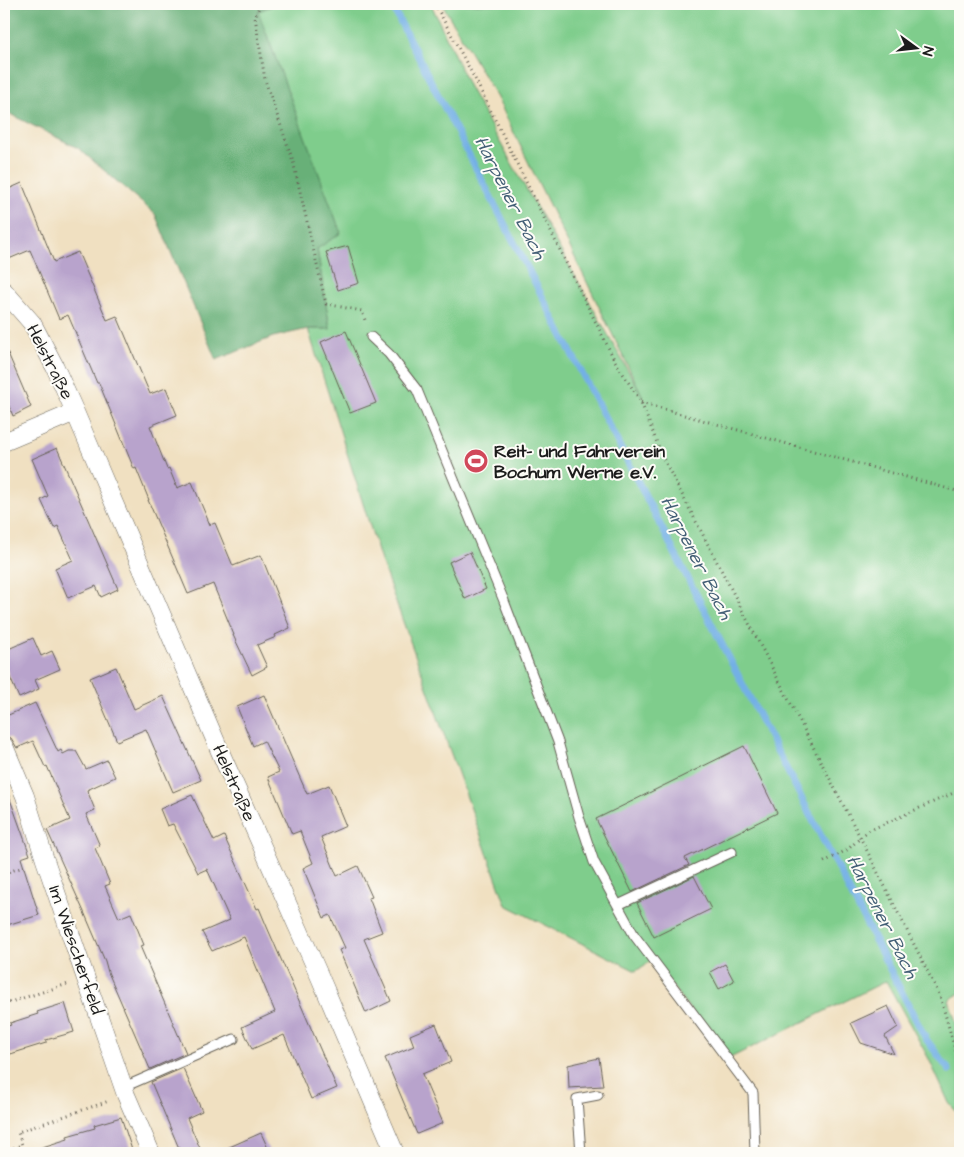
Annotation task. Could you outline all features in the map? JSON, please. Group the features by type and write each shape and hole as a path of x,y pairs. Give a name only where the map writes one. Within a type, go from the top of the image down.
{"street":[{"name":"Helstraße","path":"4,291 32,323 75,412 394,1153"},
{"name":"Helstraße","path":"4,442 75,412"},
{"name":"Im Wiescherfeld","path":"4,746 25,796 45,860 125,1091 151,1153"}],"lane":[{"path":"371,337 389,354 417,390 504,601 558,742 594,862 634,935 753,1092 755,1153"},
{"path":"618,905 732,852"},
{"path":"125,1091 234,1039"},
{"path":"582,1153 578,1099 598,1095"}],"path":[{"path":"260,4 255,17 265,80 293,161 326,304 362,311 371,337"},
{"path":"435,4 475,80 615,361 641,402 663,458 860,837 940,996 960,1064"},
{"path":"641,402 960,492"},
{"path":"824,862 848,850 860,837 874,829 958,791"},
{"path":"4,1004 86,978"},
{"path":"4,1151 22,1145 18,1132 125,1091"}],"green space":[{"path":"4,4 277,4 258,11 341,233 317,249 330,329 308,329 273,337 216,360 155,214 78,148 4,111"},
{"path":"277,4 431,4 469,87 643,397 497,98 442,4 960,4 960,993 949,1000 960,1035 960,1116 949,1103 929,1059 886,981 728,1059 652,960 636,971 506,905 381,561 308,329 330,329 317,249 258,11"}],"building":[{"path":"22,183 54,262 78,252 107,320 117,316 150,394 166,388 177,415 150,426 167,469 169,468 177,488 192,482 210,525 215,523 233,566 261,555 290,628 275,635 276,637 257,645 267,667 252,675 233,635 213,584 188,594 136,468 134,469 99,383 97,383 68,315 59,319 30,250 4,261 4,191"},
{"path":"348,246 359,283 338,290 326,252"},
{"path":"346,331 376,403 350,413 321,342"},
{"path":"4,344 31,407 13,416 9,406 4,408"},
{"path":"57,448 118,589 101,597 96,586 68,598 55,568 73,560 58,526 54,528 41,500 48,496 32,459"},
{"path":"470,552 486,589 465,599 449,562"},
{"path":"33,638 41,656 52,651 60,669 35,680 39,689 19,698 4,664 4,651"},
{"path":"116,667 134,709 163,696 201,780 173,792 146,729 117,741 90,678"},
{"path":"264,695 307,794 329,785 346,826 321,837 337,876 358,866 372,897 369,898 382,932 364,939 391,1001 366,1013 339,950 345,948 330,915 324,918 303,868 313,863 300,831 292,834 268,777 279,772 264,741 253,746 237,707"},
{"path":"35,703 58,752 61,750 63,754 69,751 76,751 86,769 107,760 115,777 87,790 95,810 86,814 100,846 95,848 110,884 105,886 119,918 131,913 144,945 140,946 186,1053 150,1069 84,912 47,830 70,820 47,766 45,767 33,741 17,748 11,738 4,736 4,717"},
{"path":"744,746 777,813 685,858 689,865 632,892 596,819"},
{"path":"4,788 6,788 30,855 21,858 39,915 4,926"},
{"path":"192,795 214,841 224,836 257,909 259,908 337,1088 311,1099 284,1035 252,1049 242,1027 275,1012 244,937 212,951 202,932 230,920 207,869 198,873 173,824 167,826 160,809"},
{"path":"694,876 711,909 654,937 637,903"},
{"path":"725,964 734,981 719,989 710,972"},
{"path":"65,1003 74,1032 46,1040 46,1043 4,1056 4,1027 11,1025 10,1023 38,1014 37,1012"},
{"path":"888,1006 898,1027 885,1036 894,1054 861,1043 851,1023"},
{"path":"436,1024 451,1062 422,1074 443,1123 417,1134 385,1058 414,1046 410,1035"},
{"path":"599,1058 603,1086 569,1088 568,1065"},
{"path":"183,1068 202,1111 187,1118 202,1153 181,1153 151,1082"},
{"path":"121,1117 133,1153 36,1153 36,1149 68,1139 67,1136 95,1128 94,1125"},
{"path":"261,1133 270,1153 216,1153"}],"waterway":[{"name":"Harpener Bach","path":"391,4 926,1039 949,1070"}],"place":[{"name":"Reit- und Fahrverein Bochum Werne e.V.","path":"476,461"}]}
